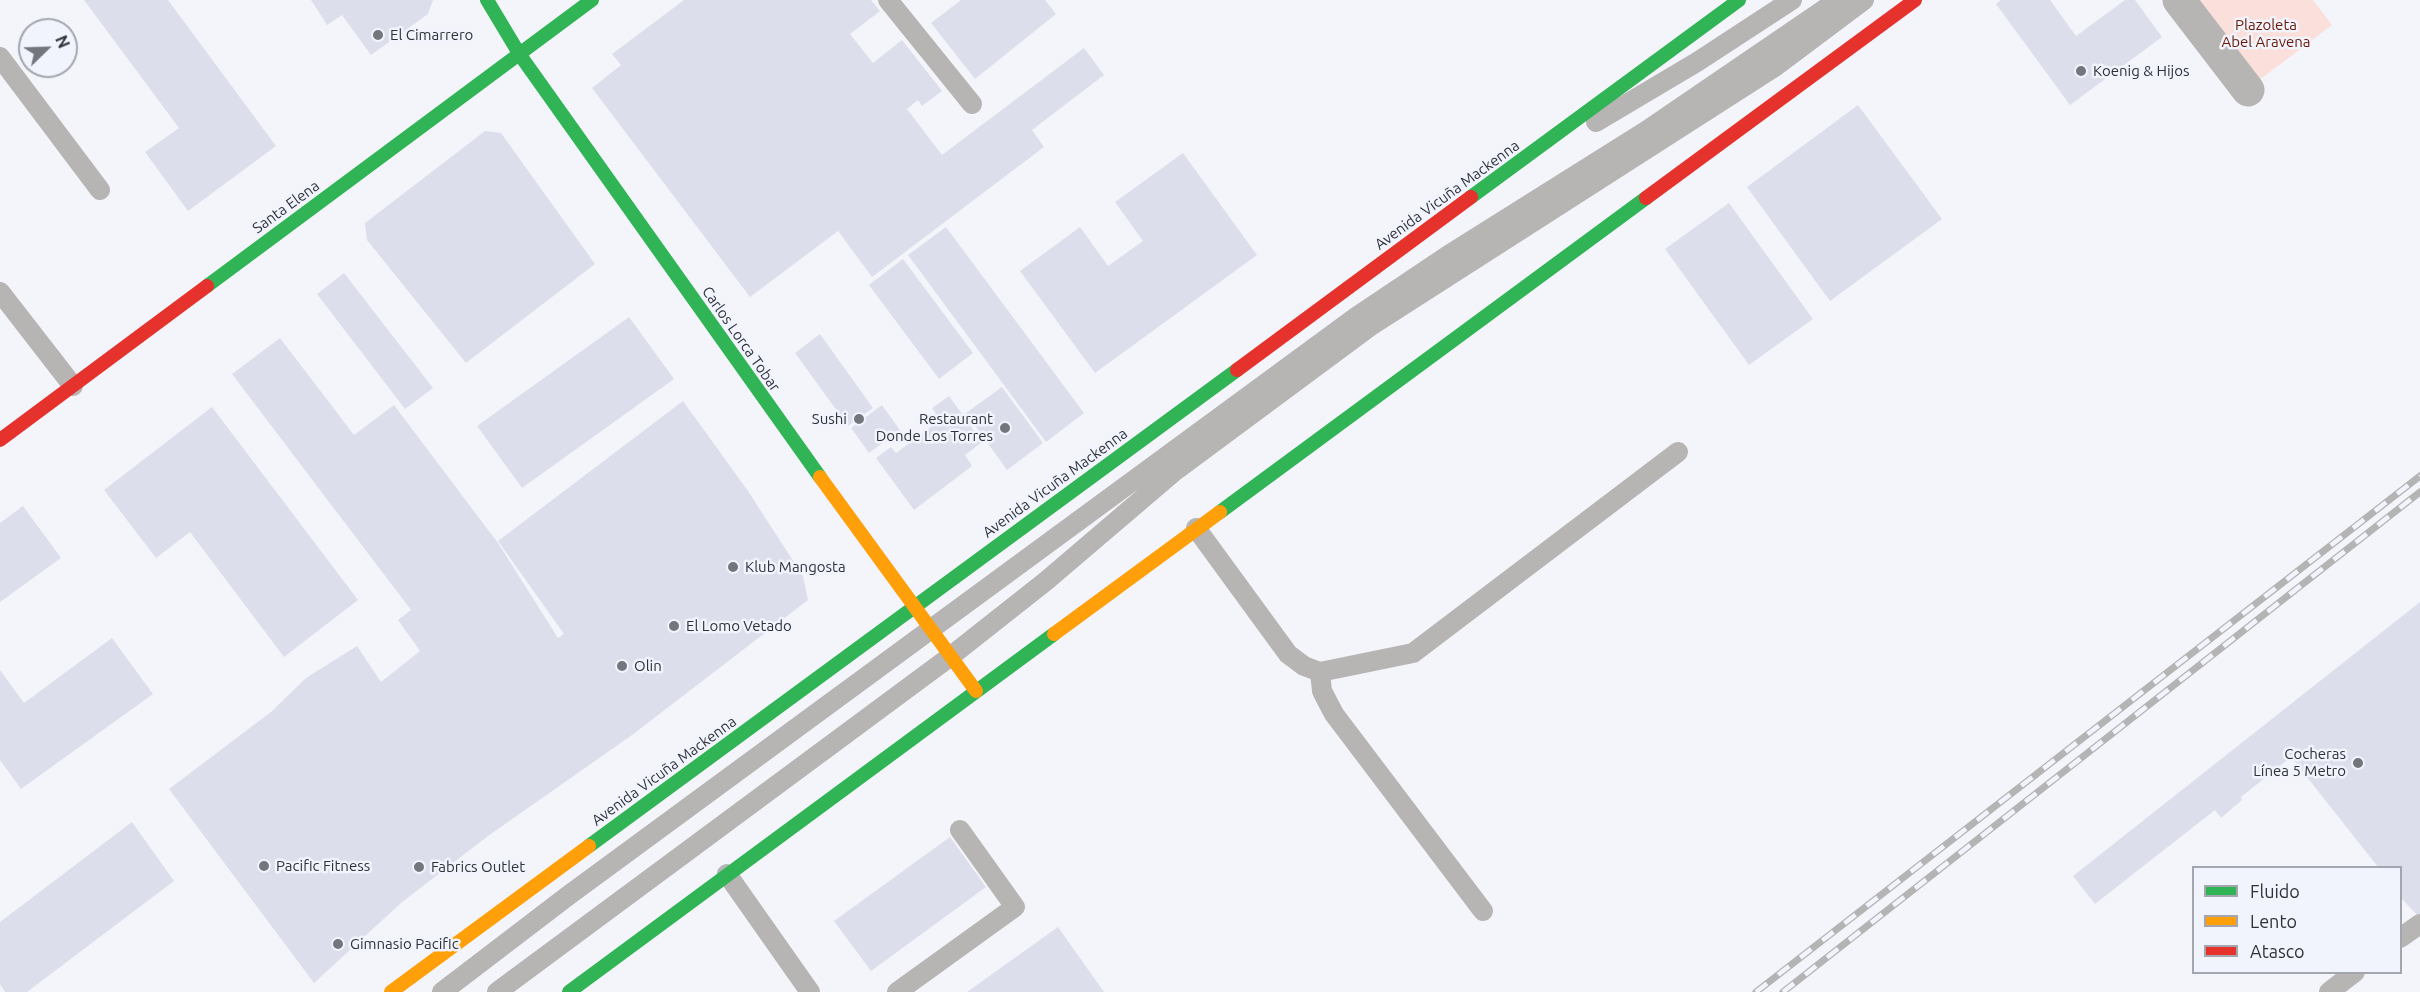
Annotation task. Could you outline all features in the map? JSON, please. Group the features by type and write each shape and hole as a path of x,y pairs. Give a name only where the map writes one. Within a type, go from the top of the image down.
{"main road":[{"name":"Carlos Lorca Tobar","path":"487,0 520,55 748,379 976,691"},
{"name":"Santa Elena","path":"0,440 592,0"},
{"name":"Avenida Vicuña Mackenna","path":"391,992 1739,0"},
{"path":"569,992 1915,0"}],"street":[{"path":"2179,0 2248,90"}],"lane":[{"path":"888,0 972,104"},
{"path":"1523,160 1642,96 1792,0"},
{"path":"442,992 560,902 1356,317 1447,256 1646,131 1838,0"},
{"path":"497,992 951,657 1046,582 1175,471 1372,325 1776,66 1864,0"},
{"path":"0,57 100,190"},
{"path":"0,291 73,386"},
{"path":"1196,528 1288,654 1304,666 1320,672 1413,653 1678,452"},
{"path":"1320,672 1322,692 1334,714 1483,911"},
{"path":"897,992 1015,907 960,830"},
{"path":"727,874 810,992"},
{"path":"2402,937 2420,924"},
{"path":"2329,992 2352,974"}],"green space":[{"name":"Plazoleta Abel Aravena","path":"2197,0 2313,0 2332,25 2258,81"}],"building":[{"path":"84,0 168,0 276,146 188,211 145,152 179,128"},
{"name":"El Cimarrero","path":"311,0 433,0 428,14 371,55 342,15 327,25"},
{"path":"684,0 871,0 880,11 850,34 873,63 902,40 942,91 922,106 918,100 907,109 942,155 1084,48 1104,75 1032,130 1044,147 872,277 838,231 750,297 592,88 621,65 612,54"},
{"path":"961,0 1045,0 1056,14 975,79 931,23"},
{"name":"Koenig & Hijos","path":"2001,0 2050,0 2076,36 2125,0 2135,0 2162,37 2070,105 1996,4"},
{"path":"1858,105 1942,219 1830,301 1747,187"},
{"path":"485,131 501,133 595,264 466,363 367,240 365,223"},
{"path":"1183,153 1257,255 1095,373 1020,271 1080,227 1108,266 1143,241 1115,202"},
{"path":"1729,203 1813,319 1749,365 1665,249"},
{"path":"946,227 1084,413 1046,442 908,255"},
{"path":"903,259 973,353 939,379 869,285"},
{"path":"344,273 433,388 405,409 317,294"},
{"path":"629,317 674,379 522,488 477,426"},
{"path":"820,334 873,408 848,426 795,353"},
{"path":"280,338 354,435 394,405 498,543 558,638 564,634 498,541 683,401 748,491 803,576 808,600 632,735 488,836 401,903 314,983 169,789 271,712 306,678 357,646 381,682 420,651 398,620 411,610 232,374"},
{"name":"Restaurant Donde Los Torres","path":"1002,387 1043,443 1007,470 966,413"},
{"path":"949,396 982,442 965,455 972,466 914,510 876,458 891,447 896,453 940,420 932,408"},
{"path":"882,405 900,430 869,453 851,428"},
{"path":"212,407 358,600 284,657 190,532 156,558 104,490"},
{"path":"23,506 61,558 0,602 0,523"},
{"name":"Cocheras Línea 5 Metro","path":"2420,602 2420,918 2402,899 2402,866 2377,866 2291,757 2241,797 2242,800 2221,818 2215,810 2095,904 2073,876"},
{"path":"112,638 153,694 21,789 0,760 0,670 24,703"},
{"path":"132,822 174,881 27,992 5,992 0,984 0,922"},
{"path":"950,837 986,887 871,971 834,921"},
{"path":"1058,927 1104,992 967,992"}],"railway":[{"path":"1756,992 2420,476"},
{"path":"1783,992 2420,492"}],"traffic: fast":[{"path":"487,0 520,55 820,477"},
{"path":"207,286 592,0"},
{"path":"1471,197 1739,0"},
{"path":"1220,512 1646,198"},
{"path":"589,846 1237,370"},
{"path":"569,992 1054,634"}],"traffic: slow":[{"path":"820,477 976,691"},
{"path":"1054,634 1220,512"},
{"path":"391,992 589,846"}],"traffic: jam":[{"path":"1646,198 1915,0"},
{"path":"1237,370 1471,197"},
{"path":"0,440 207,286"}],"place":[{"name":"El Cimarrero","path":"378,35"},
{"name":"Koenig & Hijos","path":"2081,71"},
{"name":"Sushi","path":"859,419"},
{"name":"Restaurant Donde Los Torres","path":"1005,428"},
{"name":"Klub Mangosta","path":"733,567"},
{"name":"El Lomo Vetado","path":"674,626"},
{"name":"Olin","path":"622,666"},
{"name":"Cocheras Línea 5 Metro","path":"2358,763"},
{"name":"Pacific Fitness","path":"264,866"},
{"name":"Fabrics Outlet","path":"419,867"},
{"name":"Gimnasio Pacific","path":"338,944"}]}
